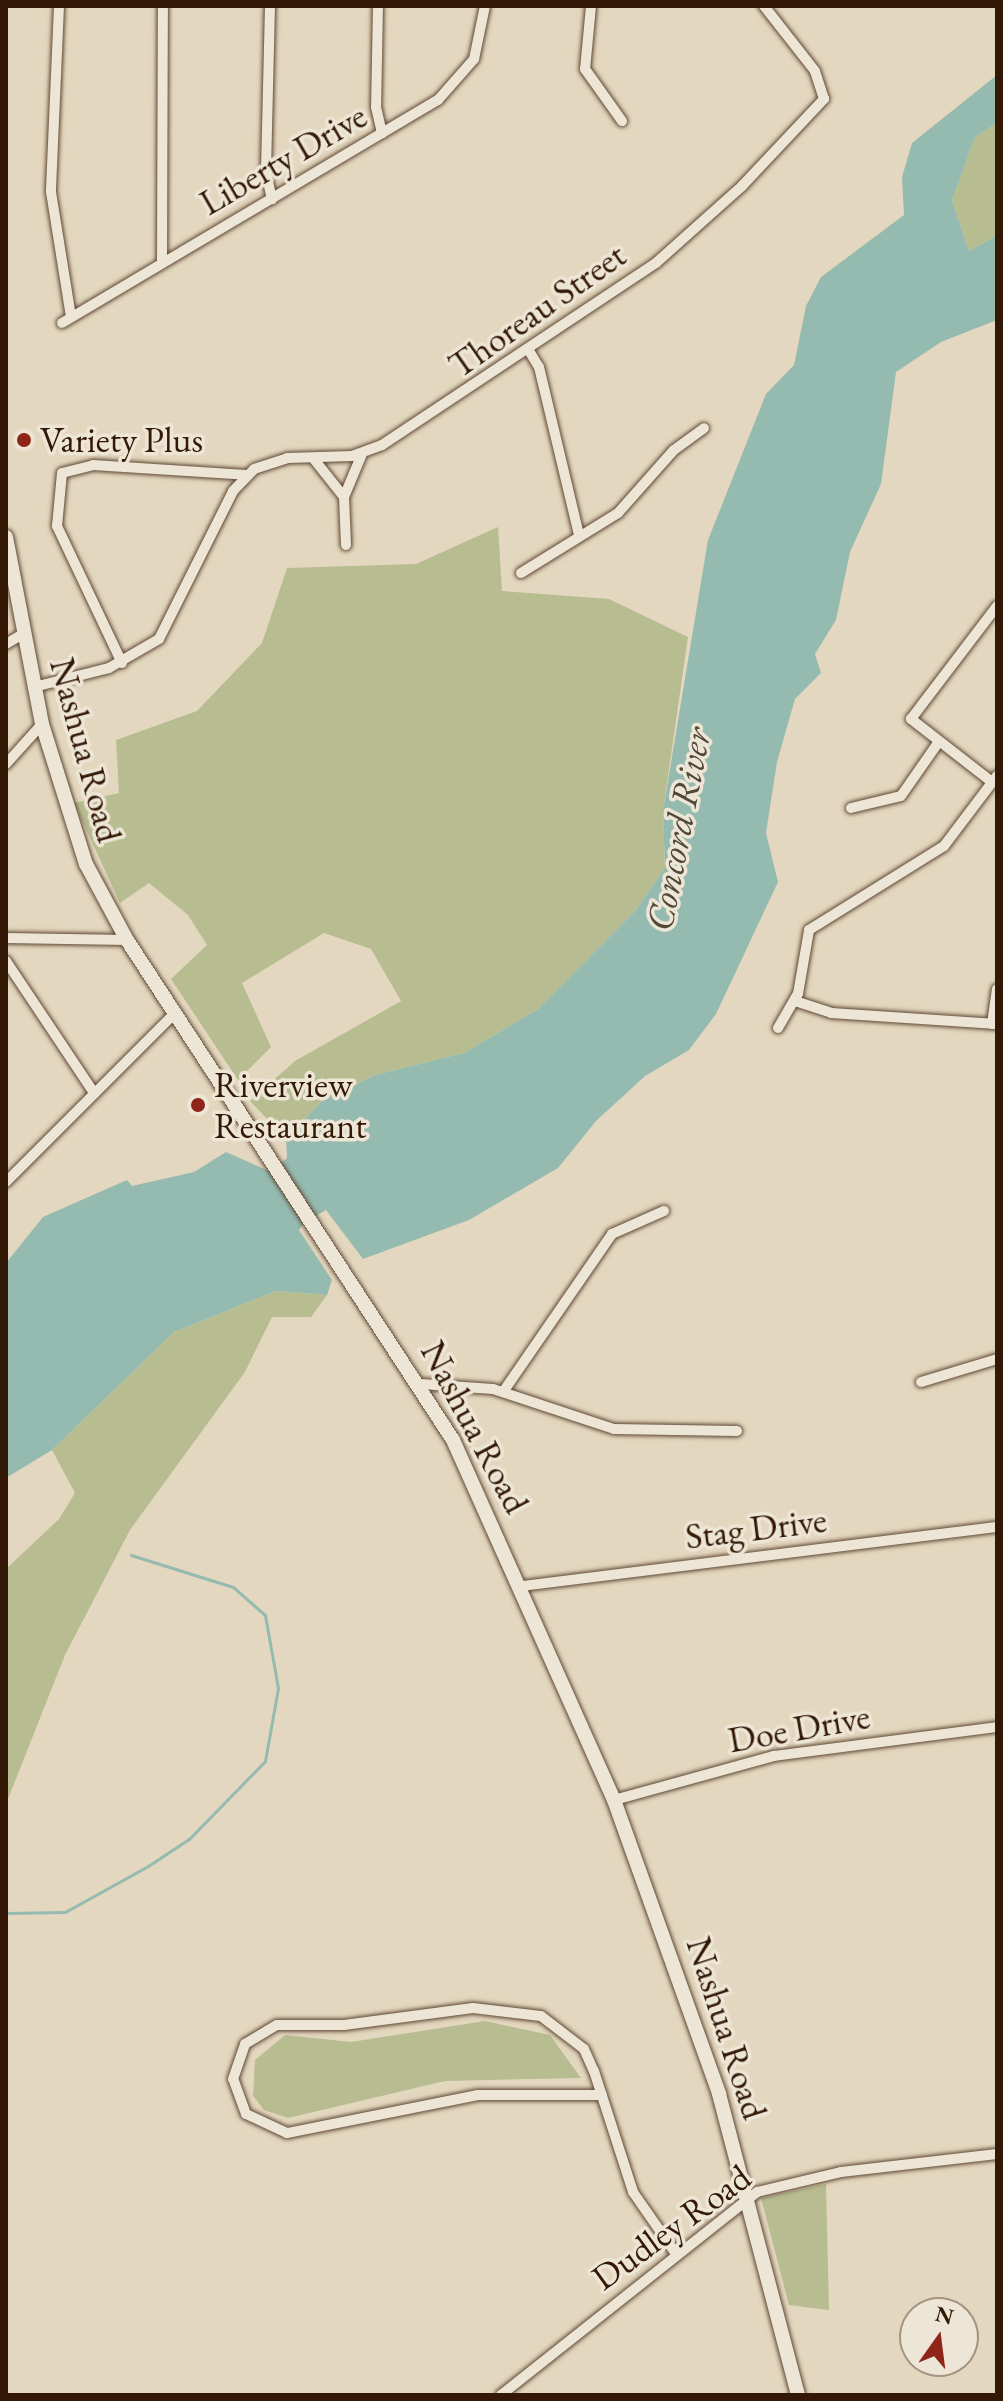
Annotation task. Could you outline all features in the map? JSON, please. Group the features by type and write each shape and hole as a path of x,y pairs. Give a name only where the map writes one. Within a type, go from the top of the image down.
{"main road":[{"name":"Nashua Road","path":"6,537 42,724 78,845 127,940 421,1384 522,1586 614,1800 691,2005 747,2198 798,2395"}],"street":[{"name":"Liberty Drive","path":"59,6 50,182 66,320 382,133 459,81 479,47 485,6"},
{"path":"162,262 163,6"},
{"path":"270,6 266,173 272,199"},
{"path":"378,6 376,107 382,133"},
{"path":"591,6 585,69 622,121"},
{"name":"Thoreau Street","path":"246,475 275,460 362,454 656,263 819,111 825,92 771,8"},
{"path":"528,349 539,367 579,535"},
{"path":"521,573 632,501 669,455 704,428"},
{"path":"346,545 344,497 362,454"},
{"path":"313,458 344,497"},
{"path":"34,687 122,663 152,646 172,622 246,475 93,465 64,470 56,522 122,663"},
{"path":"778,1028 795,1001 803,942 813,926 944,846 994,779 913,726 915,710 997,606"},
{"path":"6,644 24,633"},
{"path":"6,764 42,724"},
{"path":"851,808 901,796 938,743"},
{"path":"6,938 127,940"},
{"path":"6,961 94,1093"},
{"path":"795,1001 831,1013 994,1024 997,989"},
{"path":"6,1182 175,1013"},
{"path":"503,1392 612,1234 664,1211"},
{"path":"921,1382 997,1359"},
{"path":"421,1384 503,1392 614,1429 737,1431"},
{"name":"Stag Drive","path":"522,1586 997,1527"},
{"name":"Doe Drive","path":"614,1800 774,1756 997,1727"},
{"path":"602,2095 478,2095 287,2133 246,2114 233,2079 245,2044 277,2025 497,2009 563,2027 590,2060 602,2095 633,2192 674,2251"},
{"name":"Dudley Road","path":"501,2395 674,2251 747,2198 827,2174 997,2154"}],"green space":[{"path":"997,123 997,235 969,251 952,200 975,137"},
{"path":"498,527 502,591 609,599 688,637 663,811 665,868 635,911 538,1009 464,1053 375,1075 321,1102 286,1139 250,1101 295,1061 401,1001 371,949 324,933 242,983 271,1047 238,1080 171,979 207,945 188,915 149,883 120,903 74,803 119,793 116,740 197,711 262,643 287,568 416,564"},
{"path":"276,1291 327,1295 311,1317 272,1317 245,1372 130,1530 65,1655 6,1804 6,1569 59,1519 75,1493 52,1450 174,1332"},
{"path":"485,2021 550,2035 581,2078 445,2081 288,2118 264,2110 253,2096 255,2060 285,2035 351,2042"},
{"path":"826,2184 829,2310 789,2305 761,2198"}],"water":[{"name":"Concord River","path":"997,75 997,123 975,137 952,200 969,251 997,235 997,320 941,342 896,372 881,484 850,552 836,620 815,654 821,673 795,699 777,762 766,833 778,882 716,1014 689,1050 645,1076 596,1121 558,1168 469,1220 363,1259 326,1210 304,1223 299,1230 332,1280 327,1295 276,1291 174,1332 52,1450 6,1478 6,1263 43,1217 127,1180 132,1186 194,1172 226,1152 271,1172 287,1158 286,1139 321,1102 375,1075 464,1053 538,1009 635,911 665,868 663,811 708,540 766,394 794,365 806,306 821,277 904,215 902,177 912,143"}],"waterway":[{"path":"6,1913 65,1912 148,1866 189,1839 265,1761 278,1688 265,1615 233,1587 131,1555"}],"place":[{"name":"Variety Plus","path":"24,440"},
{"name":"Riverview Restaurant","path":"198,1105"}]}
